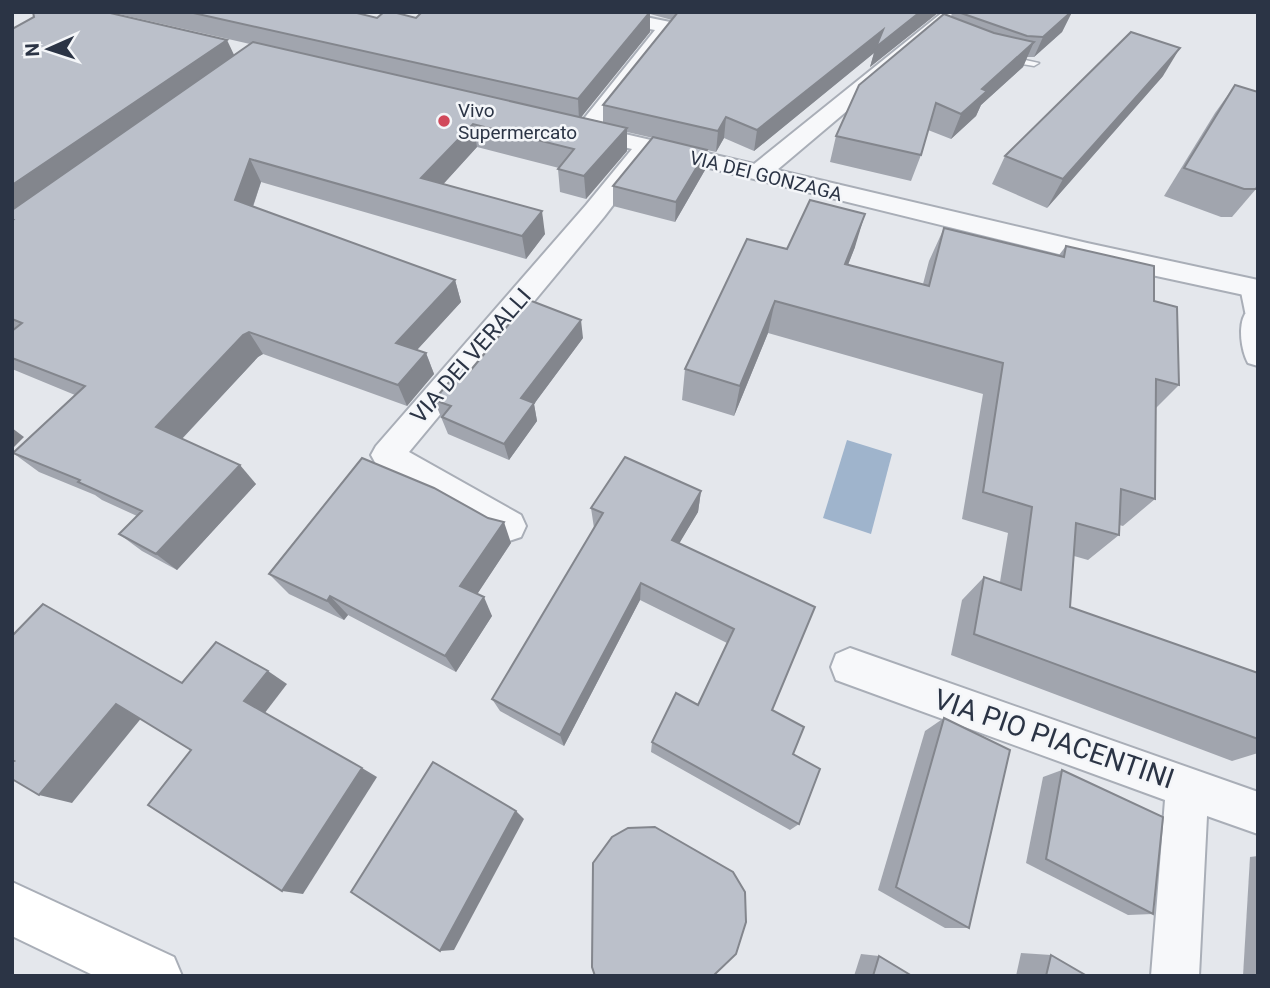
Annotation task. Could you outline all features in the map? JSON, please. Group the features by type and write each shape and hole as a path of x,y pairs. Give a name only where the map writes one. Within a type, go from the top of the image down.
{"main road":[{"path":"12,908 155,976"}],"street":[{"path":"585,131 668,27 590,12"},
{"path":"757,174 939,35 955,12"},
{"name":"VIA DEI GONZAGA","path":"559,125 1087,252 1254,288"},
{"name":"VIA DEI VERALLI","path":"509,526 387,455 595,211 646,147"},
{"path":"1254,288 1258,355"},
{"name":"VIA PIO PIACENTINI","path":"850,667 1258,813"},
{"path":"1175,976 1187,786"}],"lane":[{"path":"993,54 1016,62 1034,63"}],"water":[{"path":"847,440 892,454 871,534 823,518"}],"building":[{"path":"33,12 106,12 227,40 12,185 12,29 34,17"},
{"path":"189,12 353,12 377,18 384,12 393,12 416,18 422,12 650,12 578,99"},
{"path":"678,12 920,12 876,47 883,30 757,130 726,117 718,131 603,105"},
{"path":"958,12 1071,12 1043,37 1027,36"},
{"path":"944,14 994,33 1034,42 982,89 987,91 961,114 936,103 921,155 836,136 859,85"},
{"path":"1131,32 1180,48 1063,179 1005,156"},
{"path":"253,42 627,128 584,176 558,169 574,149 473,124 421,178 542,211 522,236 250,159 235,200 455,280 396,343 426,353 398,385 249,332 243,335 156,427 240,465 156,554 119,534 142,511 78,482 80,480 13,453 85,386 12,358 12,331 22,323 12,319 12,210"},
{"path":"1235,85 1258,92 1256,189 1244,189 1184,168"},
{"path":"653,137 707,150 676,202 613,186"},
{"path":"810,200 865,214 845,264 929,286 944,228 1064,257 1066,246 1154,266 1154,301 1177,307 1179,385 1156,379 1155,499 1121,489 1119,535 1076,523 1070,607 1258,673 1258,739 974,634 984,577 1021,590 1032,507 983,492 1003,363 775,301 740,386 685,369 747,239 787,249"},
{"path":"529,300 581,320 521,398 534,403 504,444 442,417 451,406 434,400 461,368 470,371"},
{"path":"625,457 701,491 672,540 815,607 772,710 804,727 793,754 820,769 799,824 652,742 676,693 698,705 734,629 641,583 560,735 492,699 603,513 591,508"},
{"path":"362,458 434,488 488,518 504,522 460,586 484,597 445,656 330,596 327,601 269,574"},
{"path":"43,604 182,683 216,642 268,671 244,701 362,768 282,891 148,805 191,750 116,704 39,795 12,779 12,636"},
{"path":"944,718 1010,750 969,928 896,887"},
{"path":"433,762 516,811 440,951 351,892"},
{"path":"1062,770 1163,817 1153,914 1046,859"},
{"path":"655,827 733,872 745,892 746,922 736,954 713,976 595,976 592,967 593,863 612,837 628,828"},
{"path":"1051,955 1087,976 1046,976"},
{"path":"879,956 912,976 873,976"}],"place":[{"name":"Vivo Supermercato","path":"444,121"}]}
